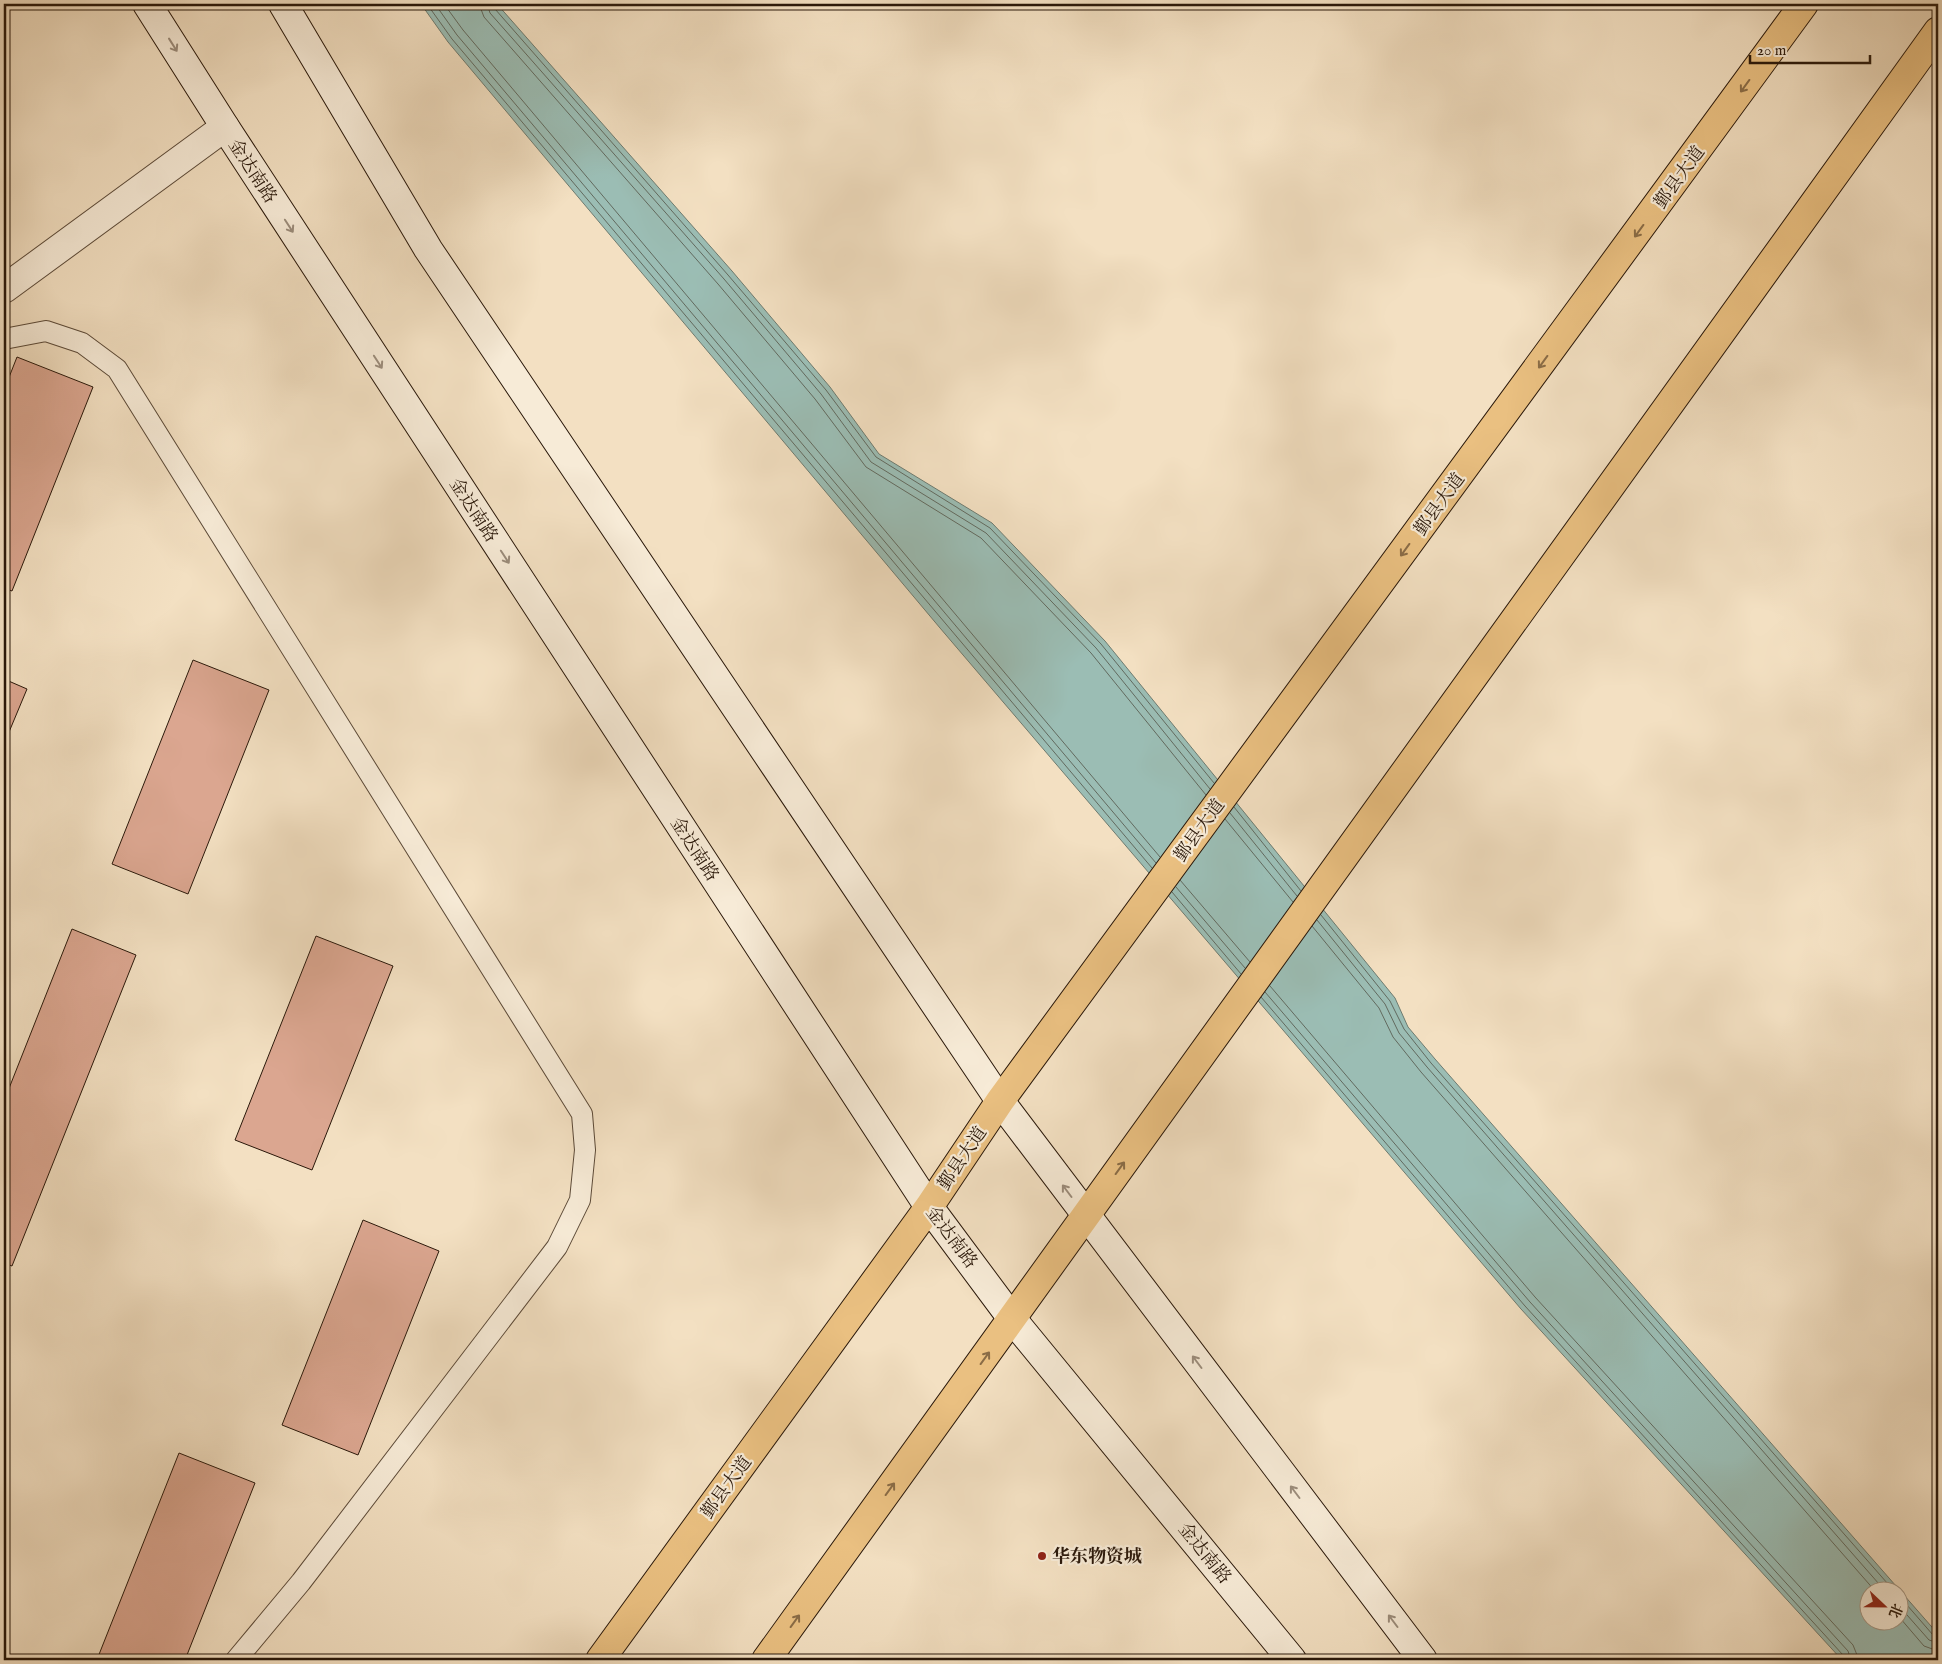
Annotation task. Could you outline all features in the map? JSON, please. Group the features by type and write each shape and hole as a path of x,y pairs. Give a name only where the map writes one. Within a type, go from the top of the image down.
{"main road":[{"name":"金达南路","path":"147,4 225,127 929,1208 1013,1320 1292,1660"},
{"path":"283,4 428,249 1000,1101 1423,1660"},
{"name":"鄞县大道","path":"600,1660 929,1208 1000,1101 1804,4"},
{"path":"766,1660 1013,1320 1086,1215 1938,31"},
{"path":"4,289 225,127"}],"lane":[{"path":"4,339 46,331 82,343 117,369 582,1114 585,1150 580,1200 557,1246 301,1582 236,1660"}],"water":[{"path":"421,4 497,4 732,271 830,387 879,454 992,523 1105,641 1395,998 1408,1027 1893,1582 1860,1582 1860,1632 1910,1632 1910,1602 1938,1634 1938,1660 1842,1660 1521,1309 940,628 448,42"}],"building":[{"path":"17,357 93,387 12,591 4,588 4,390"},
{"path":"193,660 269,690 188,894 112,864"},
{"path":"4,679 27,689 4,744"},
{"path":"72,929 136,955 12,1266 4,1263 4,1101"},
{"path":"316,936 393,966 312,1170 235,1140"},
{"path":"363,1220 439,1251 358,1455 282,1425"},
{"path":"179,1453 255,1483 185,1660 107,1660 98,1657"}],"place":[{"name":"华东物资城","path":"1042,1556"}]}
